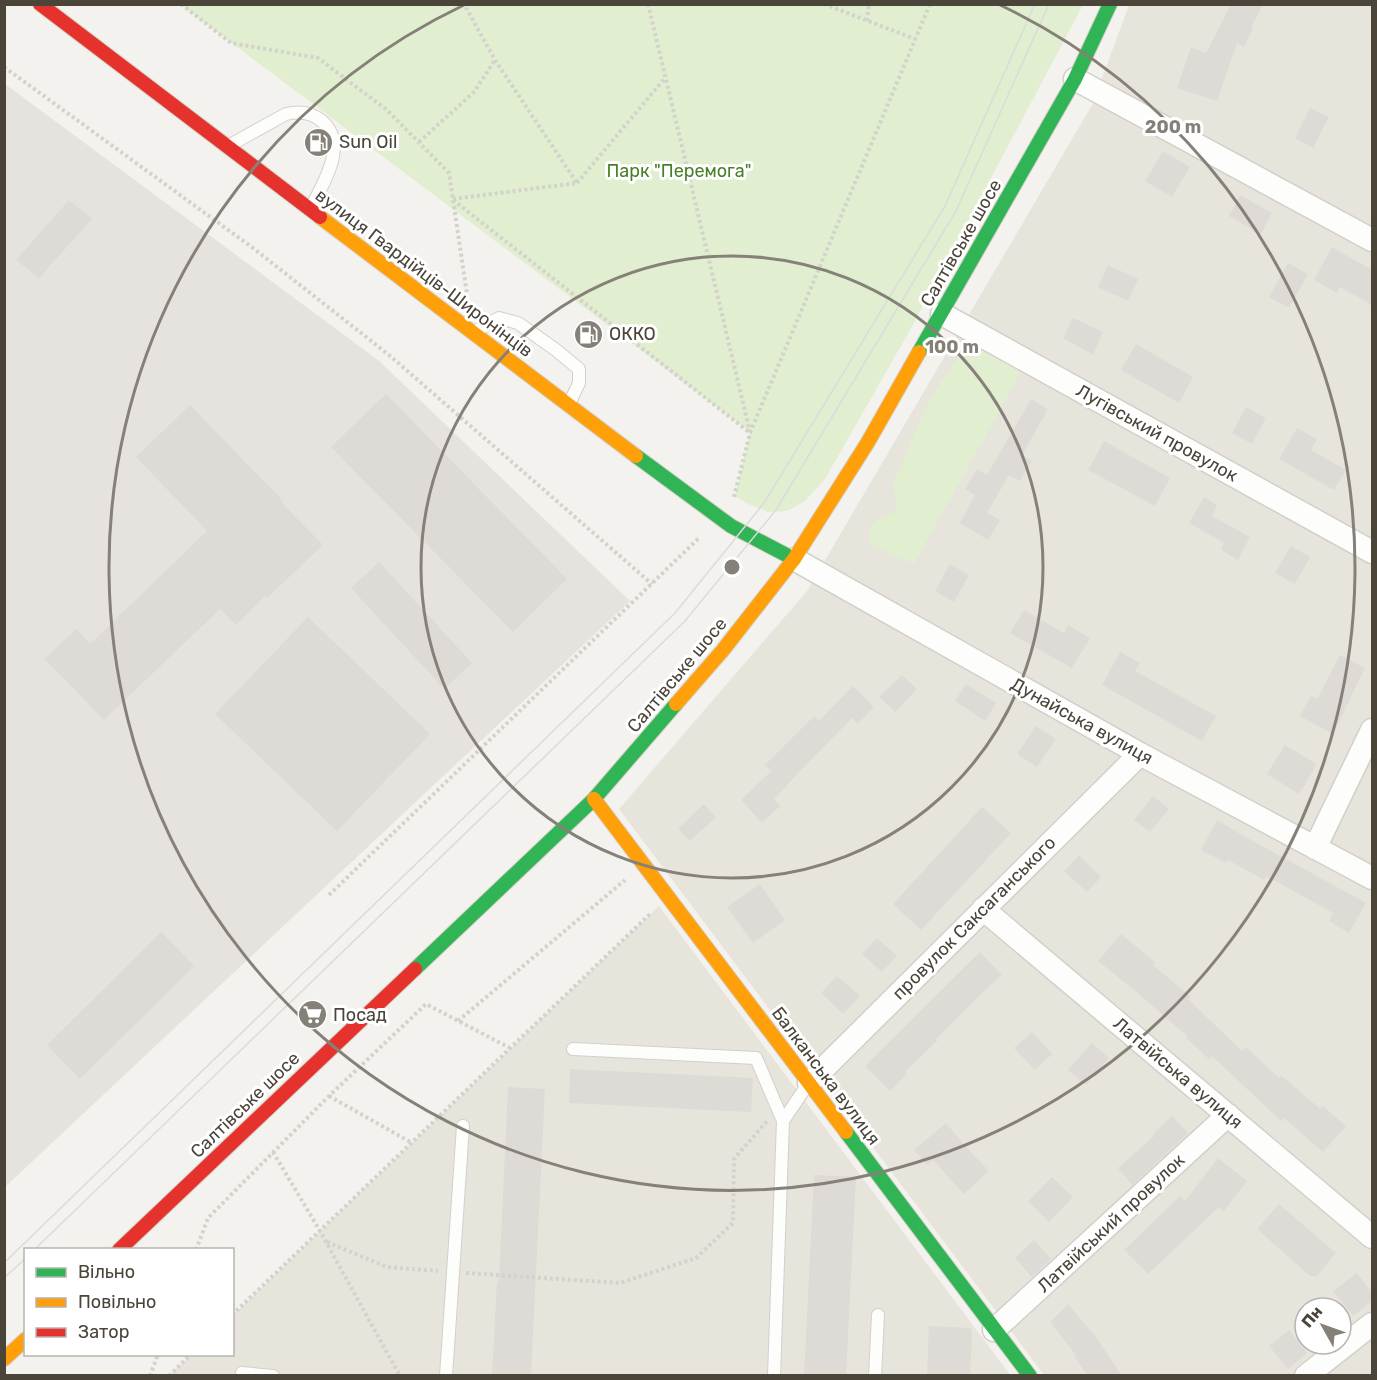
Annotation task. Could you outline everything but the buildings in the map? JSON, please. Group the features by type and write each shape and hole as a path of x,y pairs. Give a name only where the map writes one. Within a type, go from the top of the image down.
{"main road":[{"name":"вулиця Гвардійців-Широнінців","path":"40,4 66,18 227,146 730,526 794,559"},
{"name":"Салтівське шосе","path":"121,1248 594,799 723,651 794,559 868,442 1076,79 1110,4"},
{"name":"Балканська вулиця","path":"594,799 1030,1376"},
{"path":"6,1364 24,1342"}],"street":[{"path":"1076,79 1372,240"},
{"name":"Лугівський провулок","path":"942,314 1372,552"},
{"name":"Дунайська вулиця","path":"794,559 1140,754 1372,878"},
{"path":"1315,848 1372,730"},
{"name":"провулок Саксаганського","path":"809,1083 1140,754"},
{"name":"Латвійська вулиця","path":"983,909 1372,1237"},
{"name":"Латвійський провулок","path":"994,1330 1228,1115"},
{"path":"1306,1376 1372,1324"}],"lane":[{"path":"227,146 286,114 307,113 317,117 331,133 334,153 324,182 310,209"},
{"path":"473,332 499,318 518,323 556,350 579,369 579,383 569,405"},
{"path":"573,1049 756,1058 783,1121 774,1376"},
{"path":"783,1121 809,1083"},
{"path":"446,1376 463,1126"},
{"path":"875,1376 878,1315"},
{"path":"242,1373 273,1376"}],"path":[{"path":"181,4 231,43 318,58 387,110 450,173 468,299"},
{"path":"464,4 495,60 577,183"},
{"path":"648,4 750,433"},
{"path":"824,4 915,39"},
{"path":"867,21 869,4"},
{"path":"750,433 930,4"},
{"path":"419,142 474,92 495,60"},
{"path":"4,68 253,248 389,355 652,584 329,895"},
{"path":"453,199 577,183 665,78"},
{"path":"453,199 750,433"},
{"path":"458,1021 644,864"},
{"path":"234,1313 668,897"},
{"path":"197,1248 208,1218 329,1096 426,1004 510,1048"},
{"path":"329,1096 412,1143"},
{"path":"327,1242 387,1267 620,1283 696,1258 733,1223 734,1159 777,1109"},
{"path":"273,1152 327,1242 400,1376"},
{"path":"150,1376 157,1356"},
{"path":"169,1376 189,1356"}],"shaded area":[{"path":"1129,5 1372,5 1372,1375 1044,1375 619,809 807,591 1092,105"},
{"path":"5,84 378,360 630,601 5,1187"},
{"path":"659,906 1011,1376 169,1376 190,1356 234,1356 234,1314"}],"green space":[{"name":"Парк \"Перемога\"","path":"181,5 1083,5 914,323 825,479 805,501 787,511 768,512 735,496 750,432"},
{"path":"975,343 1013,364 1020,374 914,564 870,544 870,530 878,519 896,511 893,484 930,398 966,346"}],"tram line":[{"path":"4,1263 675,613 764,503 945,206 1035,4"},
{"path":"36,1248 685,621 776,510 956,211 1049,4"},
{"path":"4,1278 24,1260"}],"traffic: fast":[{"path":"919,352 1075,79 1110,4"},
{"path":"636,456 731,526 794,559"},
{"path":"415,969 594,799 676,704"},
{"path":"846,1132 1030,1376"}],"traffic: slow":[{"path":"320,217 636,456"},
{"path":"676,704 723,650 794,559 868,442 919,352"},
{"path":"594,799 846,1132"},
{"path":"4,1359 24,1341"}],"traffic: jam":[{"path":"40,4 320,217"},
{"path":"121,1248 415,969"}],"place":[{"name":"Sun Oil","path":"318,142"},
{"name":"ОККО","path":"588,334"},
{"name":"Посад","path":"312,1015"}]}
